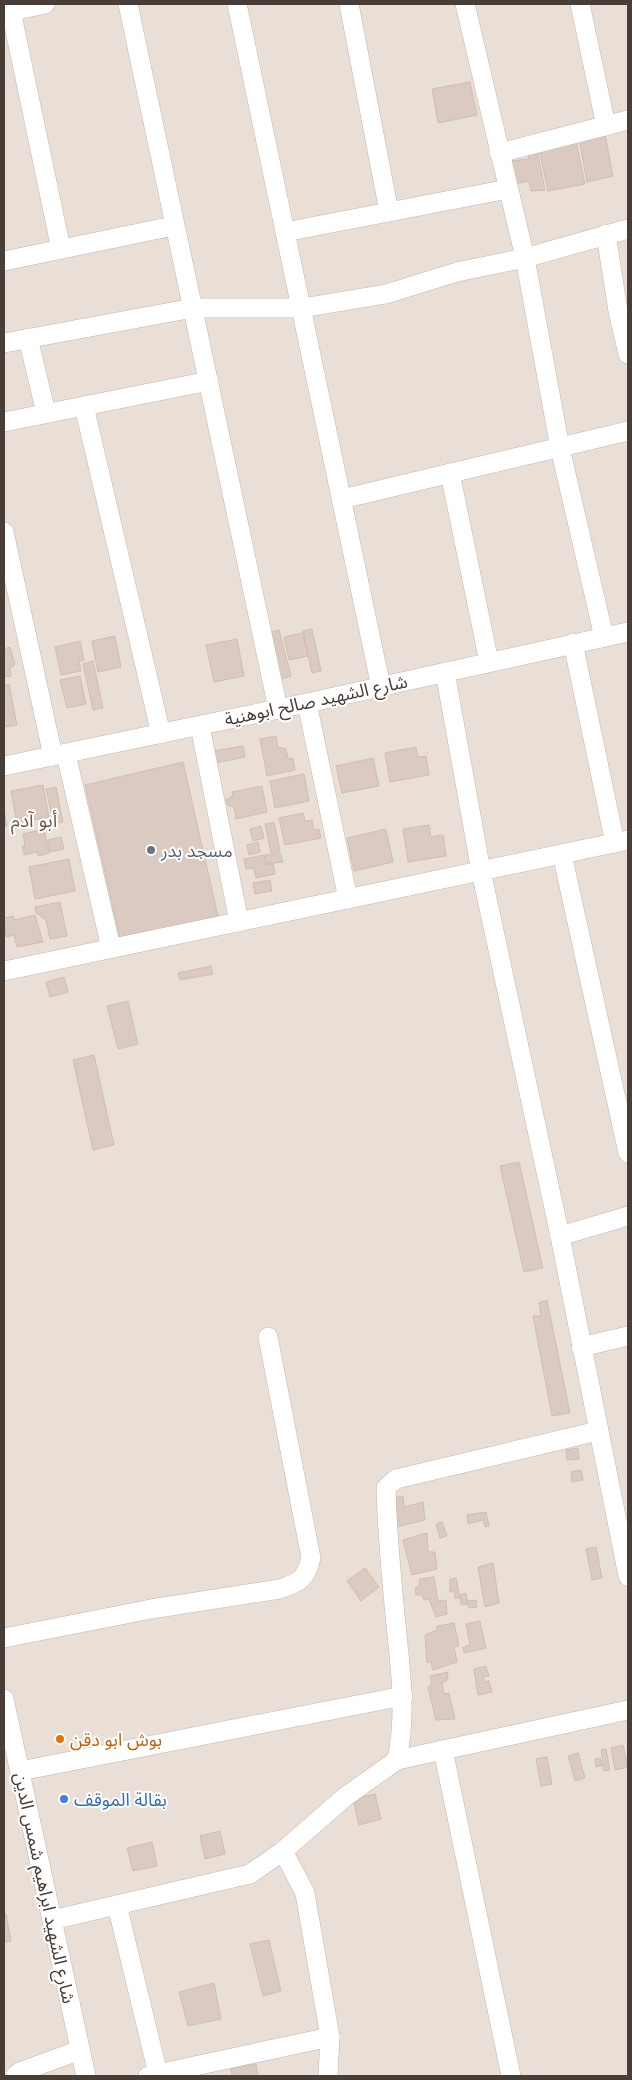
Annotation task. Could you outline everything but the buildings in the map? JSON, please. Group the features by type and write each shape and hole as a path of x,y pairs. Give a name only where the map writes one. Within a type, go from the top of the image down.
{"street":[{"path":"45,4 8,12 61,249"},
{"path":"128,4 173,226 209,381 278,709"},
{"path":"237,4 381,687"},
{"path":"349,4 389,212"},
{"path":"465,4 525,258 560,448 604,637"},
{"path":"580,4 606,126"},
{"path":"499,153 628,120"},
{"path":"285,232 508,189"},
{"path":"4,261 173,226"},
{"path":"4,343 193,308 302,308 386,294 457,272 525,258 628,229"},
{"path":"606,234 623,310 628,354"},
{"path":"28,338 46,413"},
{"path":"4,422 209,381"},
{"path":"84,406 161,734"},
{"path":"342,499 628,432"},
{"path":"450,473 489,662"},
{"path":"4,532 111,948"},
{"name":"شارع الشهيد صالح ابوهنية","path":"4,766 200,726 628,632"},
{"path":"4,971 621,841 573,643"},
{"path":"444,672 481,871 560,1236 628,1576"},
{"path":"307,703 348,899"},
{"path":"200,726 239,922"},
{"path":"562,854 628,1153"},
{"path":"560,1236 628,1216"},
{"path":"581,1347 628,1336"},
{"path":"4,1638 151,1609 280,1589 296,1583 307,1574 311,1558 268,1337"},
{"path":"397,1760 402,1730 403,1696 394,1605 386,1488 396,1479 598,1431"},
{"path":"20,1771 403,1696"},
{"name":"شارع الشهيد ابراهيم شمس الدين","path":"4,1699 86,2076"},
{"path":"52,1920 250,1874 283,1851 345,1797 397,1760 628,1710"},
{"path":"443,1750 511,2076"},
{"path":"283,1851 305,1893 330,2037 328,2076"},
{"path":"117,1905 153,2075 330,2037"},
{"path":"15,2076 20,2072 80,2050"}],"shaded area":[{"path":"4,4 628,4 628,2076 4,2076"}],"place":[{"name":"مسجد بدر","path":"151,850"},
{"name":"بوش ابو دقن","path":"60,1739"},
{"name":"بقالة الموقف","path":"64,1799"}],"district":[{"name":"أبو آدم","path":"34,820"}]}
